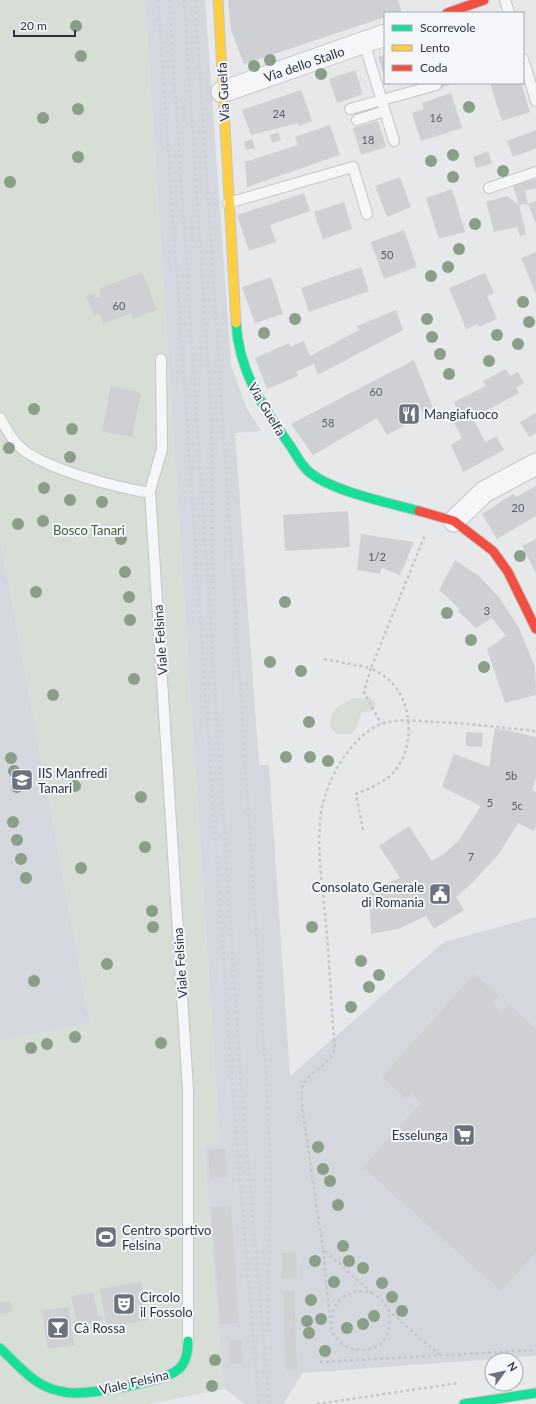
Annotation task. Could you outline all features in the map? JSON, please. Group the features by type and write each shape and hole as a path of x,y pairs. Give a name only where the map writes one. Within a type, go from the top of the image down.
{"street":[{"name":"Via Guelfa","path":"218,0 228,203 237,336 250,383 268,414 308,471 336,487 454,521 493,552 531,605 536,629"},
{"path":"451,12 484,0"},
{"name":"Via dello Stallo","path":"222,92 384,35"},
{"path":"454,521 484,492 536,464"},
{"name":"Viale Felsina","path":"0,1348 35,1381 57,1391 79,1393 169,1376 182,1366 187,1352 188,1341"},
{"path":"464,1404 536,1393"}],"lane":[{"path":"505,0 509,12"},
{"path":"364,42 394,141"},
{"path":"524,62 536,101"},
{"path":"350,109 436,85"},
{"path":"357,120 385,111"},
{"path":"228,203 353,167 367,214"},
{"path":"489,188 536,172"},
{"name":"Viale Felsina","path":"161,359 162,449 150,493 188,1090 188,1341"},
{"path":"0,418 19,447 38,460 126,489 150,493"}],"path":[{"path":"381,724 364,692 371,668 433,514"},
{"path":"324,659 371,668 389,680 399,693 409,720 407,749 397,768 385,779 356,794 363,830"},
{"path":"323,1249 372,1294 383,1301 388,1309 391,1319 390,1329 385,1339 378,1346 368,1350 358,1351 348,1348 340,1342 334,1334 331,1324 323,1249 302,1107 302,1089 308,1076 330,1061 335,1049 320,864 321,812 334,774 343,757 369,731 381,724 409,720 447,722 536,731"},
{"path":"331,1324 332,1314 336,1305 343,1297 352,1292 362,1291 372,1294"},
{"path":"388,1309 441,1356"},
{"path":"320,1362 536,1350"},
{"path":"317,1404 462,1382"}],"shaded area":[{"path":"145,0 205,0 231,365 247,409 261,431 235,433 259,765 269,765 290,1076 444,942 536,917 536,1356 524,1357 524,1352 484,1352 484,1360 303,1373 283,1404 245,1404 225,1389 218,1328 204,1146 220,1145"},
{"name":"IIS Manfredi Tanari","path":"0,538 90,1023 0,1041"}],"green space":[{"name":"Bosco Tanari","path":"0,0 145,0 220,1146 204,1147 218,1328 225,1389 148,1404 0,1404 0,1041 90,1023 0,538"},
{"path":"354,698 371,698 375,703 375,708 371,711 363,712 354,732 351,734 337,734 330,727 331,716 336,708"}],"building":[{"path":"228,0 398,0 402,12 384,12 384,17 244,64 231,30"},
{"path":"384,55 384,75 378,57"},
{"path":"355,70 363,94 337,103 329,79"},
{"path":"439,84 451,84 441,88"},
{"path":"490,84 521,84 530,112 502,121"},
{"path":"301,90 312,121 299,126 298,123 251,135 242,110"},
{"path":"451,93 462,128 421,141 412,113 424,109 422,103"},
{"path":"378,121 386,147 361,155 353,128"},
{"path":"330,125 340,155 247,187 245,162 298,145 295,137"},
{"path":"536,130 536,148 513,157 507,141"},
{"path":"278,132 281,140 272,143 270,135"},
{"path":"252,139 255,148 246,150 244,142"},
{"path":"488,151 492,163 476,168 473,157"},
{"path":"400,177 411,207 387,217 375,186"},
{"path":"536,179 536,188 525,191 528,204 519,205 513,185"},
{"path":"452,189 465,232 439,239 426,198"},
{"path":"304,193 310,211 270,225 276,242 249,251 237,215"},
{"path":"507,196 519,205 526,234 520,236 517,227 494,232 486,202"},
{"path":"536,201 536,224 528,204"},
{"path":"344,202 352,229 323,239 314,212"},
{"path":"404,230 417,267 384,279 371,242"},
{"path":"536,252 536,294 521,258"},
{"path":"361,267 369,291 309,312 301,288"},
{"path":"142,272 157,310 133,319 131,313 103,324 99,313 94,316 86,296 94,293 96,298 101,296 99,289"},
{"path":"485,273 494,293 487,296 497,319 479,327 478,324 466,329 449,288"},
{"path":"271,277 283,314 255,323 242,287"},
{"path":"396,310 403,330 318,375 314,364 296,372 298,376 267,389 255,358 289,343 290,347 304,341 310,356 359,330 357,326"},
{"path":"414,360 433,408 423,413 418,402 402,410 409,423 387,435 377,418 313,455 291,424"},
{"path":"506,369 510,376 518,372 524,383 516,388 519,393 473,418 485,442 496,436 504,450 463,472 451,445 462,438 453,421 461,417 454,402 486,386 483,381"},
{"path":"111,386 141,393 132,437 102,431"},
{"path":"536,413 536,433 529,437 520,422"},
{"path":"536,486 536,516 497,539 482,514 513,494 516,497"},
{"path":"348,511 350,547 285,551 283,515"},
{"path":"361,534 414,542 400,575 382,568 380,574 357,570"},
{"path":"536,539 536,573 522,546"},
{"path":"455,560 479,576 499,597 519,628 535,667 536,695 505,703 487,649 506,636 492,618 476,628 458,611 460,609 439,590"},
{"path":"495,728 536,737 536,779 532,790 536,792 536,826 534,831 518,823 498,855 471,884 456,897 464,910 434,929 426,916 398,929 371,934 369,891 400,878 379,846 409,826 432,861 445,853 459,840 481,806 442,787 454,754 489,767"},
{"path":"466,732 483,733 482,747 466,746"},
{"name":"Esselunga","path":"474,974 499,996 492,1004 502,1012 509,1005 536,1029 536,1252 501,1291 363,1167 421,1103 411,1094 406,1099 382,1077"},
{"path":"225,1149 227,1177 210,1178 208,1150"},
{"path":"231,1206 239,1323 220,1324 211,1207"},
{"path":"282,1253 296,1253 297,1278 282,1278"},
{"name":"Circolo il Fossolo","path":"141,1281 148,1320 107,1327 100,1289"},
{"path":"294,1290 297,1370 286,1370 283,1291"},
{"path":"93,1292 98,1316 102,1315 103,1321 74,1327 73,1321 76,1320 71,1296"},
{"path":"10,1301 13,1311 0,1314 0,1303"},
{"name":"Cà Rossa","path":"68,1307 74,1345 48,1349 42,1311"},
{"path":"241,1340 243,1363 230,1364 229,1341"}],"railway":[{"path":"158,0 232,1083 259,1404"},
{"path":"169,0 241,1081 269,1404"},
{"path":"184,0 211,409 213,591"},
{"path":"195,0 271,1168 268,1331"}],"traffic: fast":[{"path":"236,323 242,357 247,372 261,402 305,468 318,478 331,485 361,496 419,511"},
{"path":"0,1348 24,1372 44,1386 65,1392 83,1393 142,1383 156,1380 168,1375 176,1371 184,1362 187,1353 188,1341"},
{"path":"464,1404 536,1393"}],"traffic: slow":[{"path":"218,0 236,323"}],"traffic: jam":[{"path":"450,12 484,0"},
{"path":"419,511 454,521 493,551 508,572 536,629"}],"place":[{"name":"Mangiafuoco","path":"409,414"},
{"name":"IIS Manfredi Tanari","path":"22,780"},
{"name":"Consolato Generale di Romania","path":"440,894"},
{"name":"Esselunga","path":"464,1135"},
{"name":"Centro sportivo Felsina","path":"106,1237"},
{"name":"Circolo il Fossolo","path":"124,1304"},
{"name":"Cà Rossa","path":"58,1328"}]}
